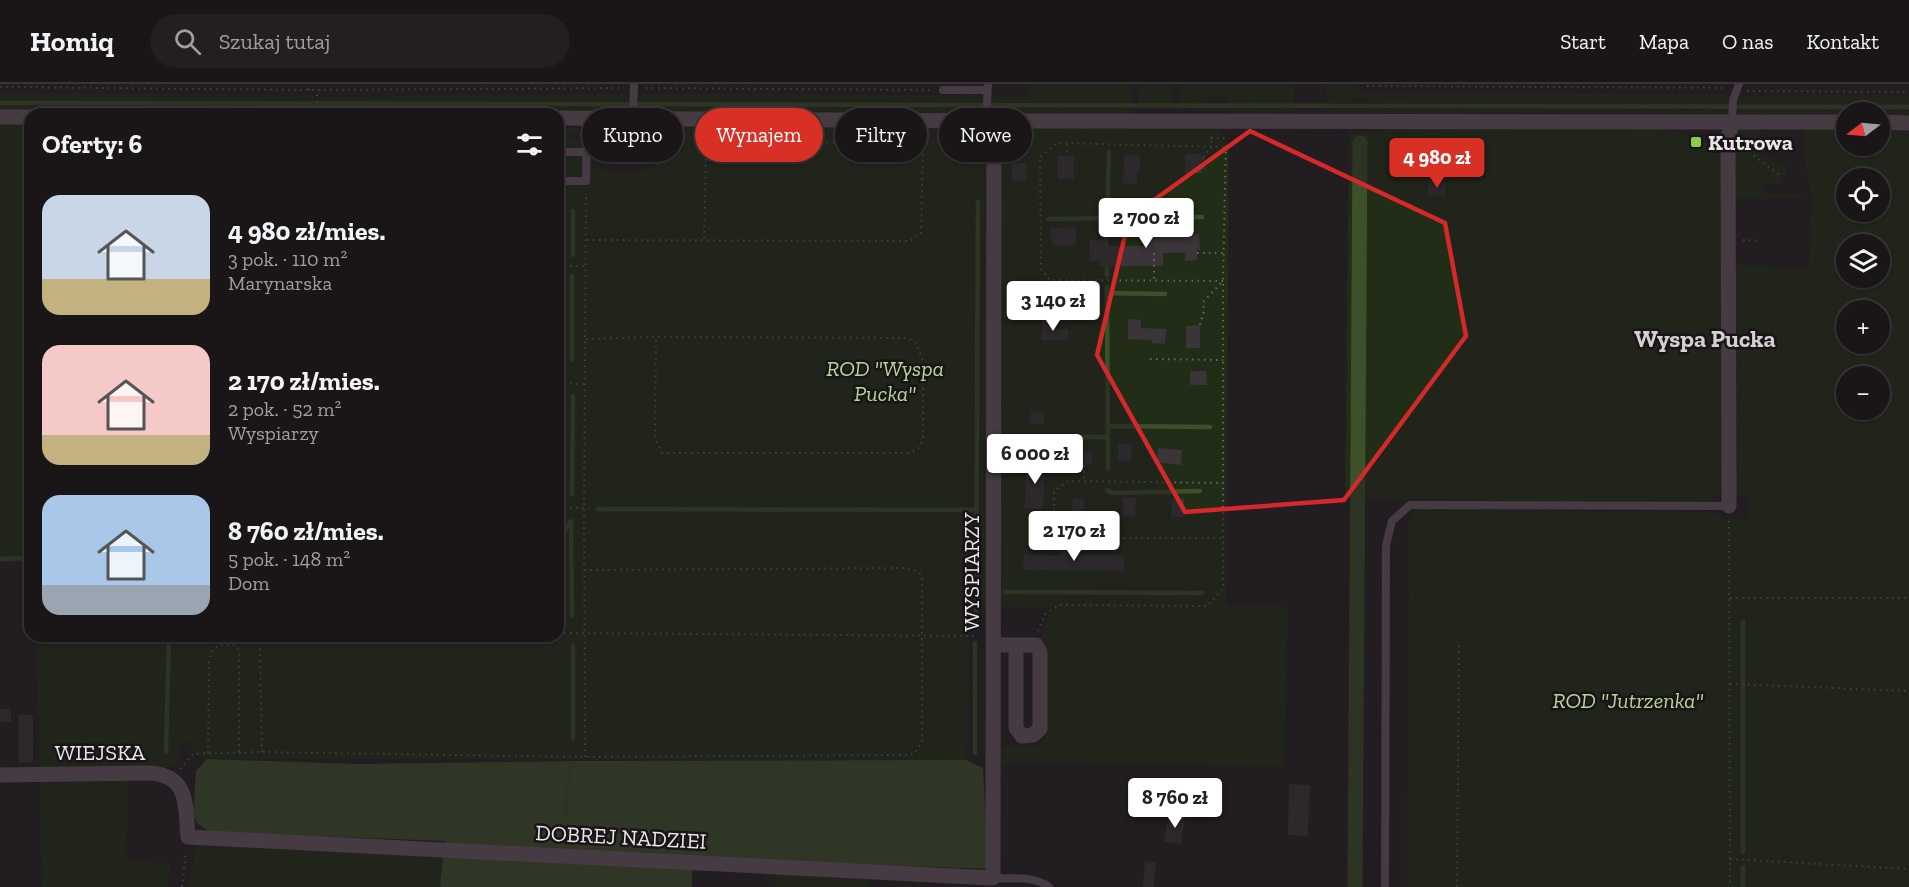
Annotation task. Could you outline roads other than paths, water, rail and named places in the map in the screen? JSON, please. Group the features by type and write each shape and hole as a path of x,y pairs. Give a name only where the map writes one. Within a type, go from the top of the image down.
{"street":[{"path":"683,116 939,118"},
{"path":"0,117 24,117"},
{"path":"564,118 582,118"},
{"path":"1032,119 1836,122"},
{"path":"1729,512 1728,137 1732,120"},
{"path":"1890,122 1909,123"},
{"name":"WYSPIARZY","path":"990,162 1003,642 993,878"},
{"path":"1003,642 1036,643 1040,652 1040,729 1033,735 1022,736 1016,728 1003,642"},
{"name":"WIEJSKA","path":"0,775 150,773 172,778 184,797 188,837"},
{"name":"DOBREJ NADZIEI","path":"188,837 993,878"}],"lane":[{"path":"633,108 634,86"},
{"path":"943,90 988,89 989,108"},
{"path":"1732,120 1736,92"},
{"path":"564,152 582,152"},
{"path":"564,181 586,181 586,162"},
{"path":"1385,887 1386,545 1392,521 1410,505 1729,512"},
{"name":"DOBREJ NADZIEI","path":"993,878 1032,879 1049,887"}],"waterway":[{"path":"0,103 1909,107"},
{"path":"1355,887 1360,143"},
{"path":"1106,251 1109,152"},
{"path":"976,628 978,202"},
{"path":"573,211 573,255"},
{"path":"1048,219 1202,217"},
{"path":"1107,262 1107,275"},
{"path":"572,276 572,359"},
{"path":"1107,287 1108,469"},
{"path":"1107,293 1165,294"},
{"path":"572,494 573,396"},
{"path":"1108,426 1210,427"},
{"path":"1050,437 1108,437"},
{"path":"1107,490 1112,493 1200,491"},
{"path":"598,509 976,510"},
{"path":"571,521 572,615"},
{"path":"564,531 571,521"},
{"path":"0,559 24,558"},
{"path":"1005,592 1202,593"},
{"path":"1743,622 1743,852"},
{"path":"166,752 169,642"},
{"path":"975,643 975,753"},
{"path":"573,646 573,738"},
{"path":"565,819 570,763"},
{"path":"1743,867 1743,887"}],"place":[{"name":"Kutrowa","path":"1696,142"}],"district":[{"name":"Wyspa Pucka","path":"1705,338"}],"park label":[{"name":"ROD \"Wyspa Pucka\"","path":"885,380"},
{"name":"ROD \"Jutrzenka\"","path":"1628,700"}]}
